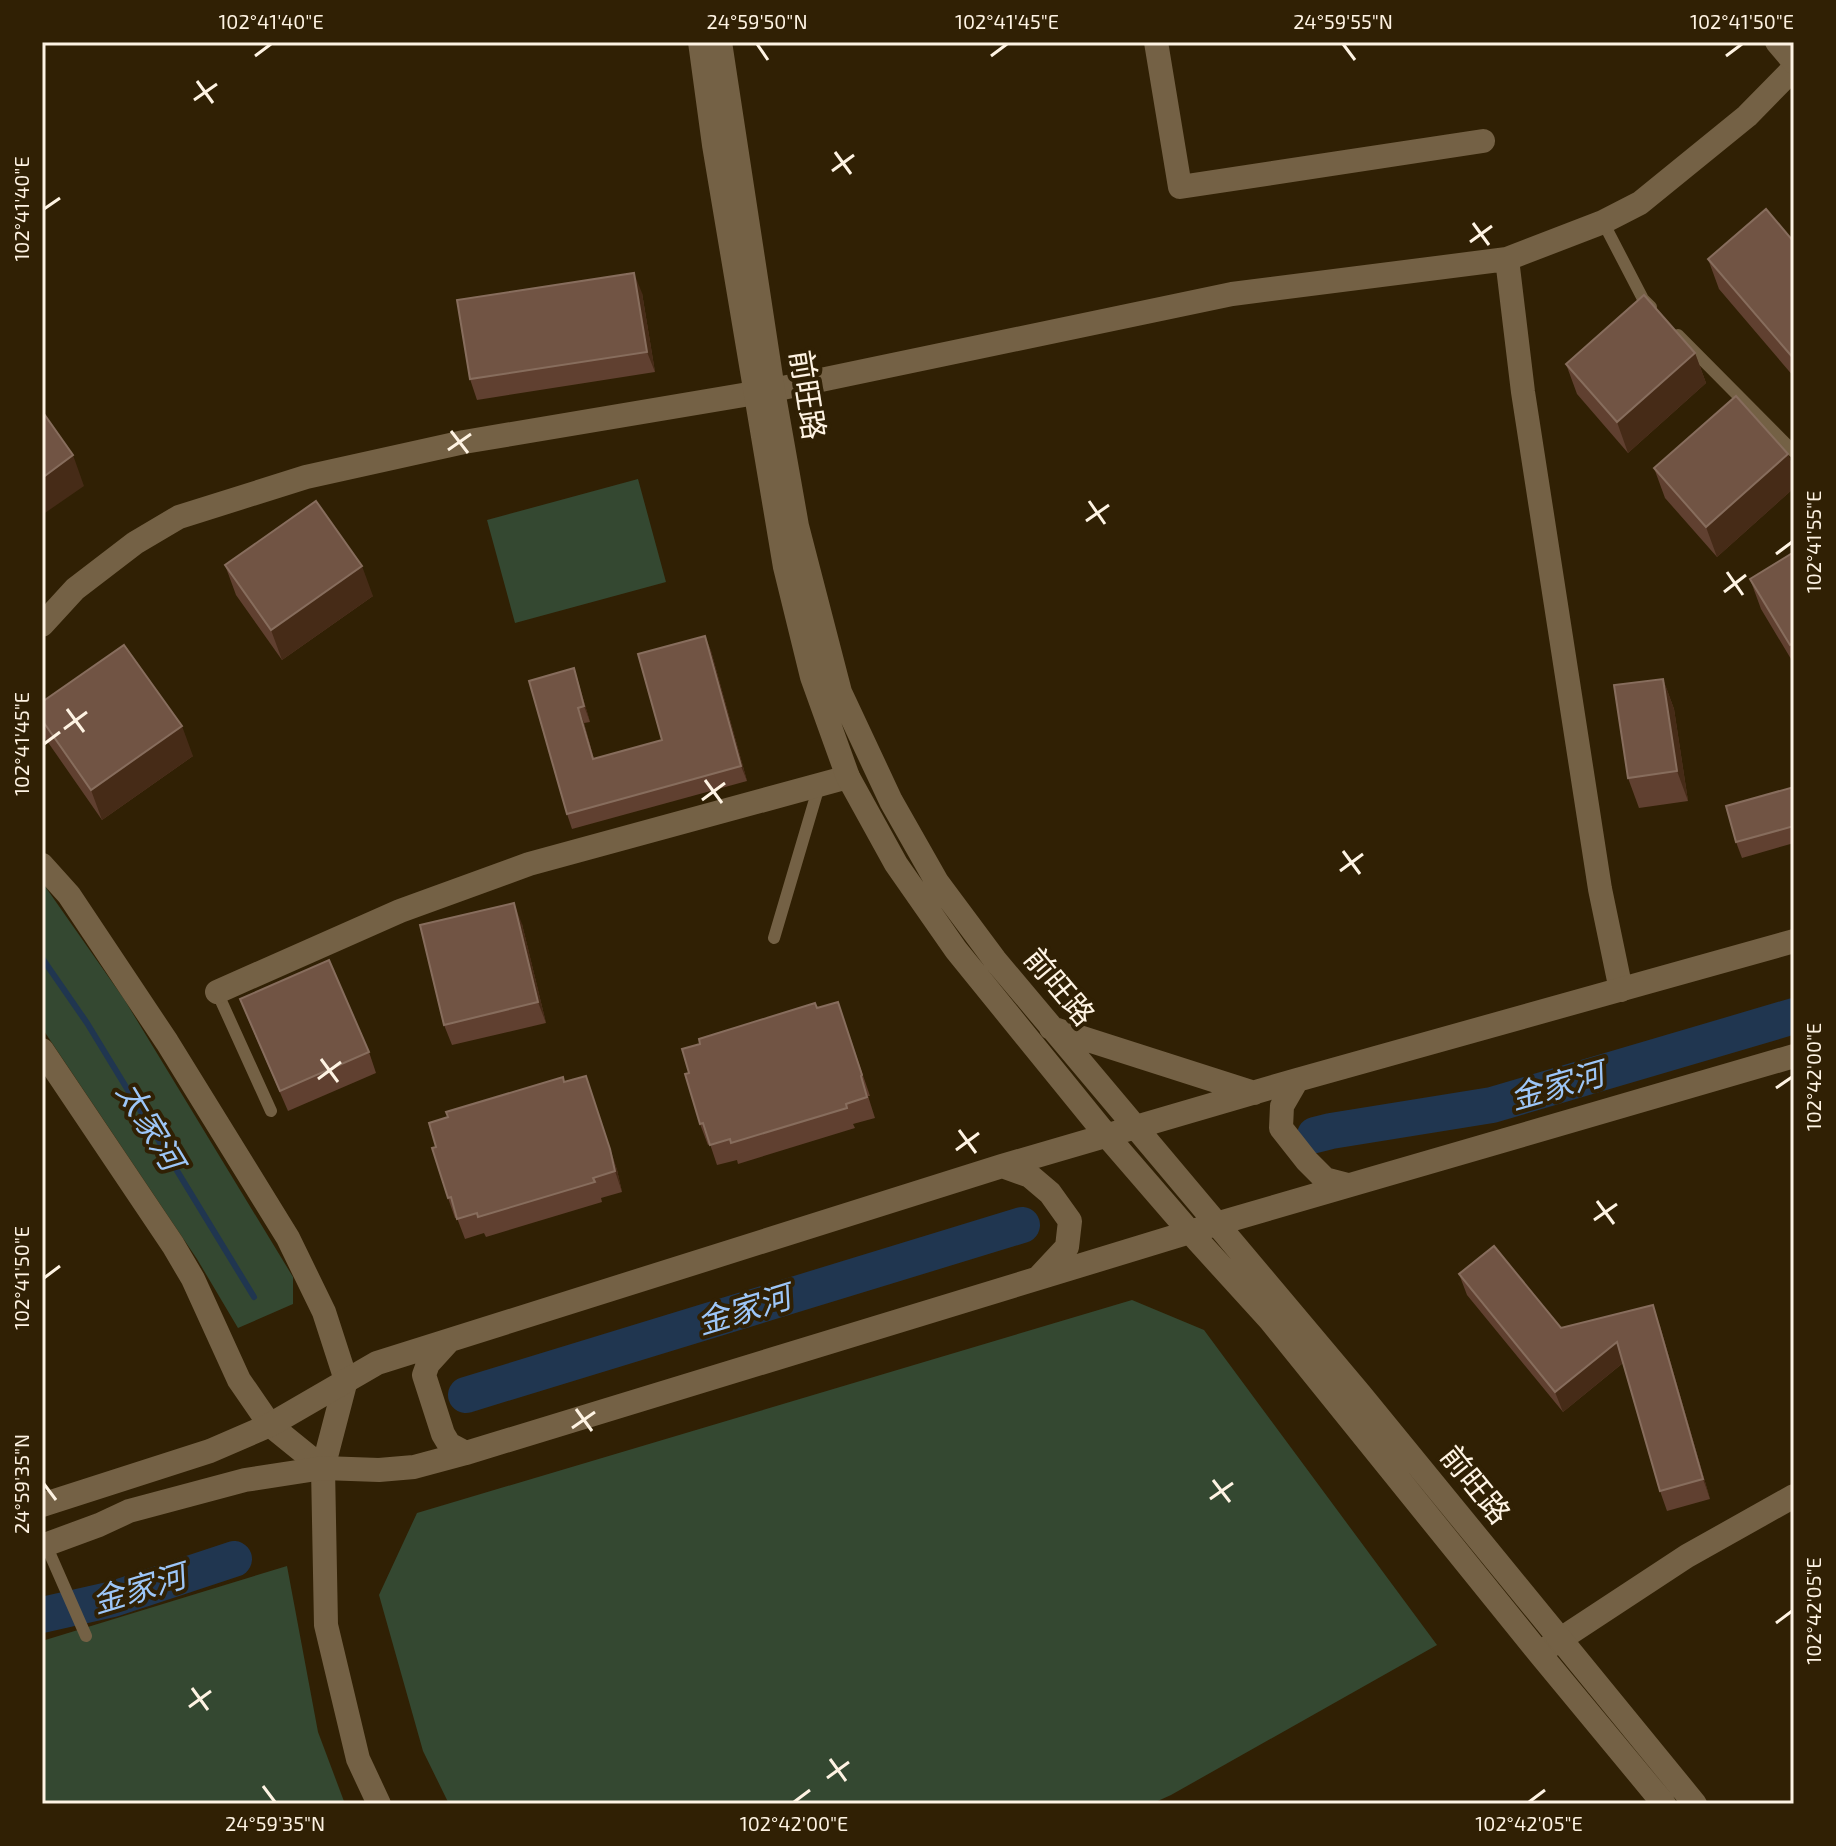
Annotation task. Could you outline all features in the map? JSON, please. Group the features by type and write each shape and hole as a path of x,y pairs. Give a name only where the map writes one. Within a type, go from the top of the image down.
{"street":[{"name":"前旺路","path":"700,42 714,145 764,392 797,526 840,692 891,801 937,882 995,960 1360,1394 1695,1804"},
{"name":"前旺路","path":"720,42 785,567 812,677 848,777 896,864 956,950 1107,1136 1270,1320 1664,1804"},
{"path":"1156,42 1180,187 1483,141"},
{"path":"42,625 75,589 135,543 179,517 306,477 464,442 764,392 1232,294 1507,259 1603,222 1652,194 1747,116 1794,65 1777,42"},
{"path":"1507,259 1523,392 1600,889 1621,990"},
{"path":"217,992 400,911 529,864 848,777"},
{"path":"42,865 69,895 159,1030 288,1238 324,1312 346,1380 323,1468 326,1625 358,1759 379,1804"},
{"path":"42,1505 210,1451 270,1425 377,1363 1002,1166 1794,941"},
{"path":"1051,1028 1254,1093"},
{"path":"42,1050 173,1245 193,1279 239,1380 270,1425 323,1468"},
{"path":"44,1546 129,1511 245,1480 323,1468 379,1470 414,1467 466,1453 1216,1224 1794,1056"},
{"path":"1297,1080 1282,1106 1281,1128 1325,1179 1348,1185"},
{"path":"1002,1166 1030,1176 1050,1193 1070,1221 1067,1247 1039,1277"},
{"path":"450,1340 428,1364 424,1375 443,1434 449,1444 466,1453"},
{"path":"1539,1653 1687,1556 1794,1496"}],"lane":[{"path":"1603,222 1643,299 1794,452"},
{"path":"774,938 819,786"},
{"path":"217,992 271,1111"},
{"path":"44,1546 86,1636"}],"green space":[{"path":"638,479 666,582 515,623 487,520"},
{"path":"42,882 124,999 293,1277 293,1304 238,1328 197,1259 42,1028"},
{"path":"1132,1300 1204,1330 1437,1645 1151,1804 449,1804 423,1751 379,1595 417,1513"},
{"path":"287,1566 318,1732 345,1804 42,1804 42,1641"}],"building":[{"path":"1766,209 1794,242 1794,359 1708,259"},
{"path":"634,273 647,352 470,379 457,300"},
{"path":"1644,295 1695,353 1617,422 1566,364"},
{"path":"1736,396 1788,454 1706,527 1654,468"},
{"path":"42,411 73,455 42,478"},
{"path":"316,501 362,566 271,630 225,565"},
{"path":"1794,552 1794,643 1790,645 1750,579"},
{"path":"705,636 741,766 567,814 529,681 574,668 584,706 578,708 593,759 662,740 638,654"},
{"path":"124,645 182,726 91,790 42,720 42,702"},
{"path":"1663,679 1677,771 1628,778 1614,685"},
{"path":"1794,787 1794,826 1736,842 1726,806"},
{"path":"514,903 538,1002 444,1025 420,925"},
{"path":"329,960 369,1052 280,1091 240,999"},
{"path":"838,1002 867,1097 846,1104 847,1108 731,1143 730,1139 710,1145 703,1123 700,1124 685,1074 689,1073 682,1049 700,1044 699,1039 815,1003 817,1008"},
{"path":"586,1076 615,1171 593,1178 595,1182 478,1217 477,1213 457,1219 432,1148 436,1147 429,1123 448,1117 446,1112 563,1077 564,1082"},
{"path":"1494,1246 1561,1328 1653,1305 1703,1479 1660,1491 1617,1342 1555,1392 1459,1274"}],"waterway":[{"name":"太家河","path":"42,958 87,1023 254,1297"},
{"name":"金家河","path":"1315,1135 1492,1105 1794,1016"},
{"name":"金家河","path":"466,1395 1022,1225"},
{"name":"金家河","path":"42,1615 113,1599 234,1559"}]}
